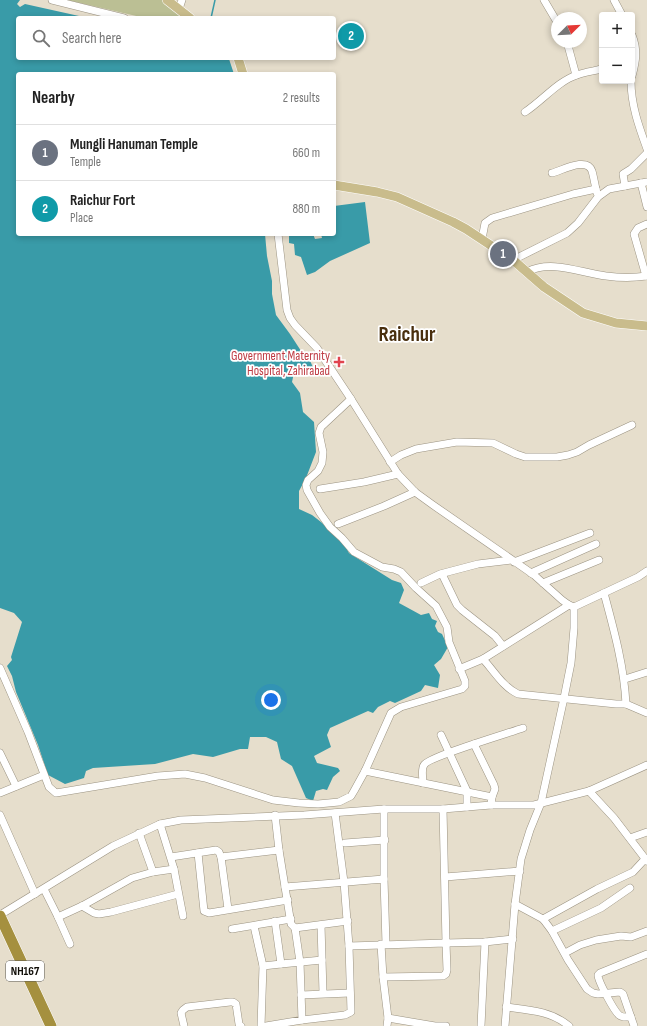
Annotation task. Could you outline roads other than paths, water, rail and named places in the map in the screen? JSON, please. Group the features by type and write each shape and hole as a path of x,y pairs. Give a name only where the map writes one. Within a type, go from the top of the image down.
{"highway":[{"name":"NH167","path":"0,916 51,1026"},
{"name":"NH167","path":"0,929 44,1026"}],"main road":[{"path":"167,0 188,16"},
{"path":"239,60 242,72"},
{"path":"336,185 370,191 397,198 466,229 513,260 544,287 583,313 616,323 647,326"}],"street":[{"path":"52,0 116,16"},
{"path":"179,9 182,0"},
{"path":"544,0 551,12"},
{"path":"616,1 621,12"},
{"path":"635,46 635,65"},
{"path":"569,48 576,75"},
{"path":"525,112 549,92 576,75 599,70"},
{"path":"631,84 631,93 637,121 647,149"},
{"path":"625,186 624,174 647,153"},
{"path":"513,260 567,233 578,223 597,193 592,170 587,165 571,166 552,173"},
{"path":"482,239 485,223 492,218 573,194 597,193 644,182 647,207"},
{"path":"527,272 532,269 553,267 607,276 632,278 646,276 634,234 638,228 647,224"},
{"path":"278,236 287,310 290,318 317,348 398,474 415,492 531,573 571,606 574,628 571,663 541,803 530,830 521,859 515,904 505,1026"},
{"path":"0,668 28,732 49,787 56,793 158,776 185,774 205,778 273,800 318,804 339,802 351,796 365,771 391,713 401,708 462,689 465,681 449,642 447,627 436,606 400,572 394,569 382,567 354,552 330,527 320,514 307,490 306,485 308,480 318,471 322,463 321,427 351,399"},
{"path":"390,462 416,449 457,442 493,443 525,457 568,456 632,425"},
{"path":"320,489 364,482 398,474"},
{"path":"338,524 415,492"},
{"path":"421,583 442,574 478,564 513,561 590,533"},
{"path":"531,573 596,544"},
{"path":"543,583 599,560"},
{"path":"459,669 483,659 571,606 604,593 647,571"},
{"path":"442,574 457,605 495,636 503,646"},
{"path":"604,593 625,679 626,704"},
{"path":"483,659 510,690 518,694 626,704 647,713"},
{"path":"625,679 647,672"},
{"path":"423,783 424,764 449,752 523,728"},
{"path":"441,735 467,791 467,807"},
{"path":"474,744 494,784 495,789 491,805"},
{"path":"0,753 16,786"},
{"path":"0,916 113,846 160,824 181,820 335,813 384,809 443,809 491,805 534,805 589,791 647,765"},
{"path":"365,771 492,797"},
{"path":"0,793 44,775"},
{"path":"543,919 597,889 633,872 646,860 630,838 589,791"},
{"path":"384,809 383,977 388,1018 387,1026"},
{"path":"383,977 443,976 446,974 443,809"},
{"path":"266,1026 349,1014 351,1012 348,921 335,813"},
{"path":"0,815 35,894"},
{"path":"275,815 291,924 295,928 300,962 301,995 299,1022"},
{"path":"160,824 171,857 183,916"},
{"path":"630,838 647,832"},
{"path":"139,833 153,872"},
{"path":"345,843 385,840"},
{"path":"171,857 216,850 219,852 228,909"},
{"path":"221,858 279,850"},
{"path":"198,853 204,910 209,913 288,900"},
{"path":"58,917 82,906 132,878 153,872 174,869"},
{"path":"444,878 520,871"},
{"path":"285,887 384,879"},
{"path":"552,931 614,901 630,888"},
{"path":"44,889 70,944"},
{"path":"82,906 94,913 100,914 178,894"},
{"path":"515,904 543,919 552,931 587,989 598,994 620,992 623,994 634,1026"},
{"path":"232,929 291,919"},
{"path":"275,921 280,964"},
{"path":"295,928 348,921"},
{"path":"321,925 323,993"},
{"path":"254,926 263,966 261,1026"},
{"path":"565,953 580,945 596,940 621,936 630,937 647,931"},
{"path":"349,946 485,942 513,939"},
{"path":"481,1026 485,942"},
{"path":"631,1017 623,1018 618,1015 598,979 598,975 647,954"},
{"path":"263,966 322,960"},
{"path":"301,995 350,993"},
{"path":"184,1026 181,1013 187,1008 233,1002 236,1004 239,1024 241,1026"},
{"path":"506,1007 550,1014 569,1026"},
{"path":"388,1018 435,1026 446,1026"}],"water":[{"path":"0,0 20,0 17,4 20,7 25,4 79,16 16,16 16,60 229,60 233,72 16,72 16,236 265,236 276,315 303,354 308,356 315,372 308,375 305,369 295,368 292,382 300,393 303,412 314,422 316,452 306,478 299,491 299,509 312,515 321,522 343,542 349,553 392,580 401,583 404,590 399,603 421,615 429,613 432,619 437,621 435,626 438,632 442,634 448,647 441,659 434,665 440,675 438,688 425,685 421,691 395,703 390,701 378,707 373,713 368,711 330,728 327,735 331,747 314,756 317,763 338,768 340,771 333,777 327,790 323,789 316,791 313,801 306,798 292,766 281,759 277,742 266,737 250,737 248,749 240,749 213,757 193,754 155,764 93,768 86,771 84,778 65,784 48,775 38,745 7,666 12,660 11,657 22,622 14,613 0,608"},
{"path":"365,202 370,243 330,261 315,272 307,275 301,257 295,255 294,244 289,243 289,236 314,236 315,239 322,238 322,236 336,236 336,206"}],"waterway":[{"path":"211,16 215,0"}],"place":[{"name":"Raichur Fort","path":"351,36"},
{"name":"Mungli Hanuman Temple","path":"503,254"},
{"name":"Government Maternity Hospital, Zahirabad","path":"339,362"}],"district":[{"name":"Raichur","path":"407,334"}]}
